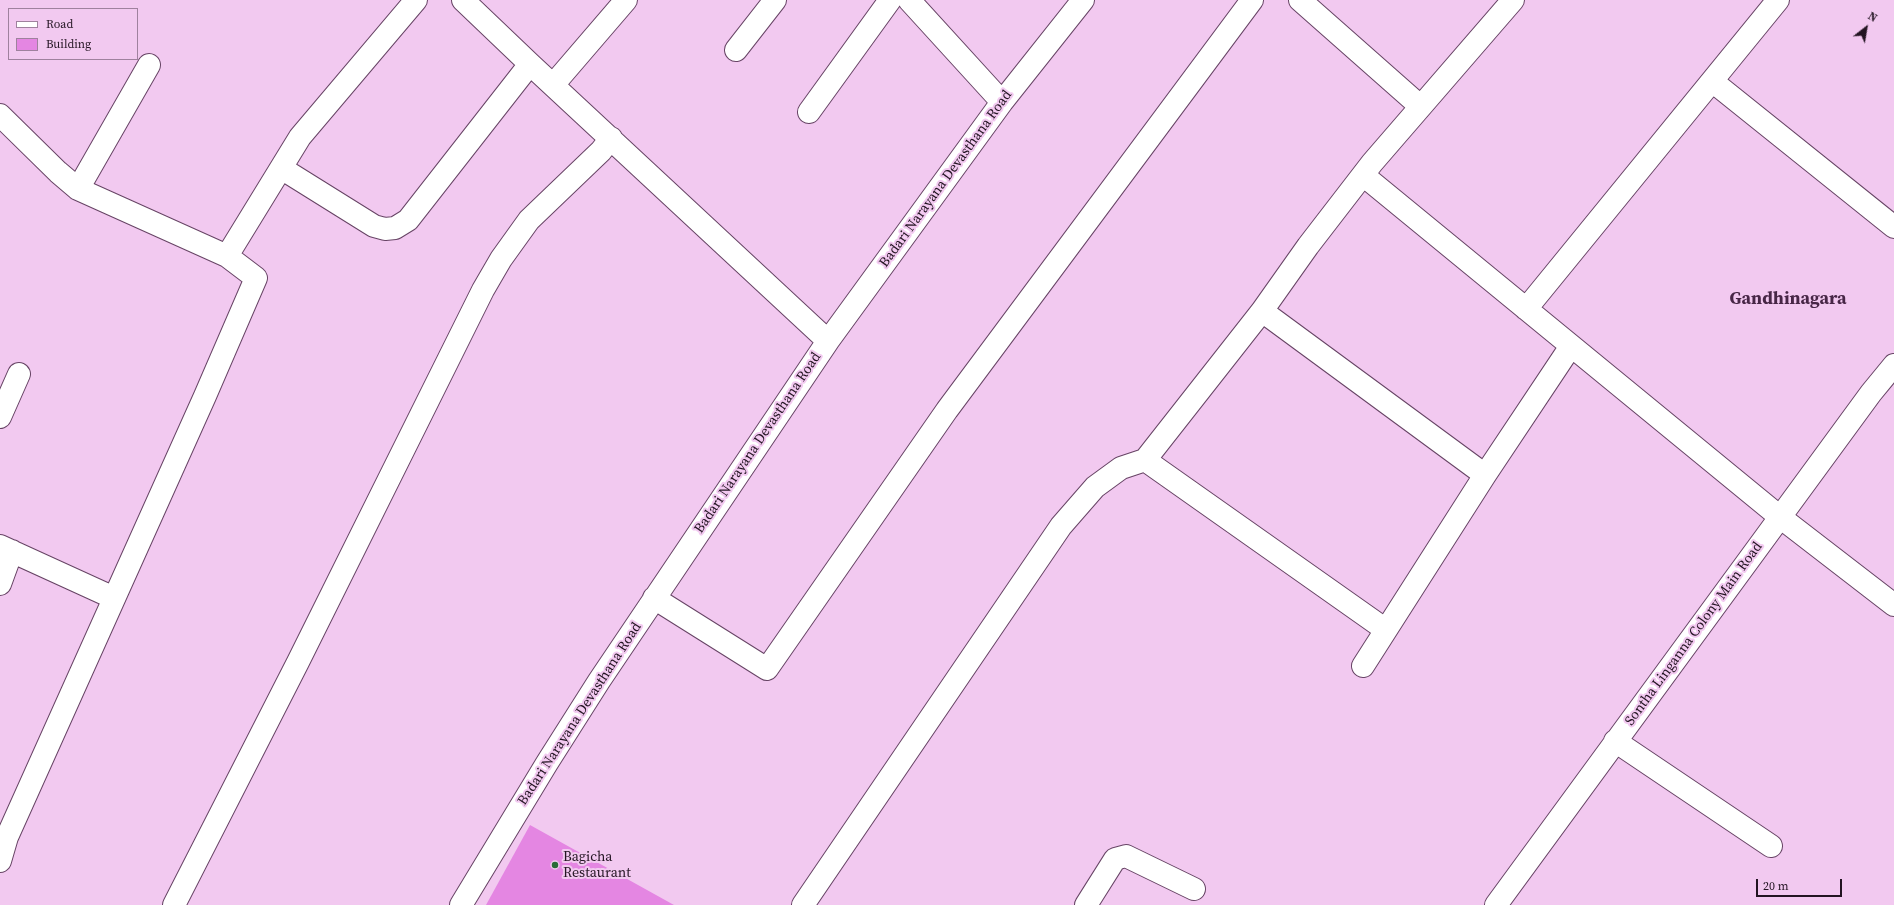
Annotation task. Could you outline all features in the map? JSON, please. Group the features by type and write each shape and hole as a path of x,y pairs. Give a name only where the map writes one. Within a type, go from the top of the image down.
{"street":[{"path":"227,256 300,137 416,0"},
{"path":"463,0 828,341"},
{"path":"553,85 626,0"},
{"path":"736,50 775,0"},
{"path":"809,112 890,0"},
{"path":"909,0 1002,102"},
{"name":"Badari Narayana Devasthana Road","path":"461,905 547,763 654,598 828,341 1002,102 1083,0"},
{"path":"654,598 767,669 952,403 1252,0"},
{"path":"1300,0 1420,106"},
{"path":"803,905 1061,526 1095,487 1121,468 1145,460 1262,311 1308,246 1363,175 1420,106 1513,0"},
{"path":"1526,309 1778,0"},
{"path":"78,189 149,64"},
{"path":"281,168 374,226 385,229 395,228 408,220 530,64"},
{"path":"1712,81 1894,227"},
{"path":"0,115 58,172 78,189 227,256 256,278 7,837 0,861"},
{"path":"174,905 305,647 483,290 501,259 529,220 601,151 611,138"},
{"path":"1363,175 1780,517 1894,605"},
{"path":"1262,311 1485,474"},
{"path":"1363,666 1485,474 1571,346"},
{"name":"Sontha Linganna Colony Main Road","path":"1496,905 1871,393 1894,365"},
{"path":"0,417 19,374"},
{"path":"1145,460 1386,630"},
{"path":"0,584 6,549 114,598"},
{"path":"1615,741 1771,846"},
{"path":"1086,905 1115,859 1126,856 1194,889"}],"building":[{"name":"Bagicha Restaurant","path":"530,825 674,905 486,905"}],"place":[{"name":"Bagicha Restaurant","path":"555,865"}],"district":[{"name":"Gandhinagara","path":"1788,299"}]}
